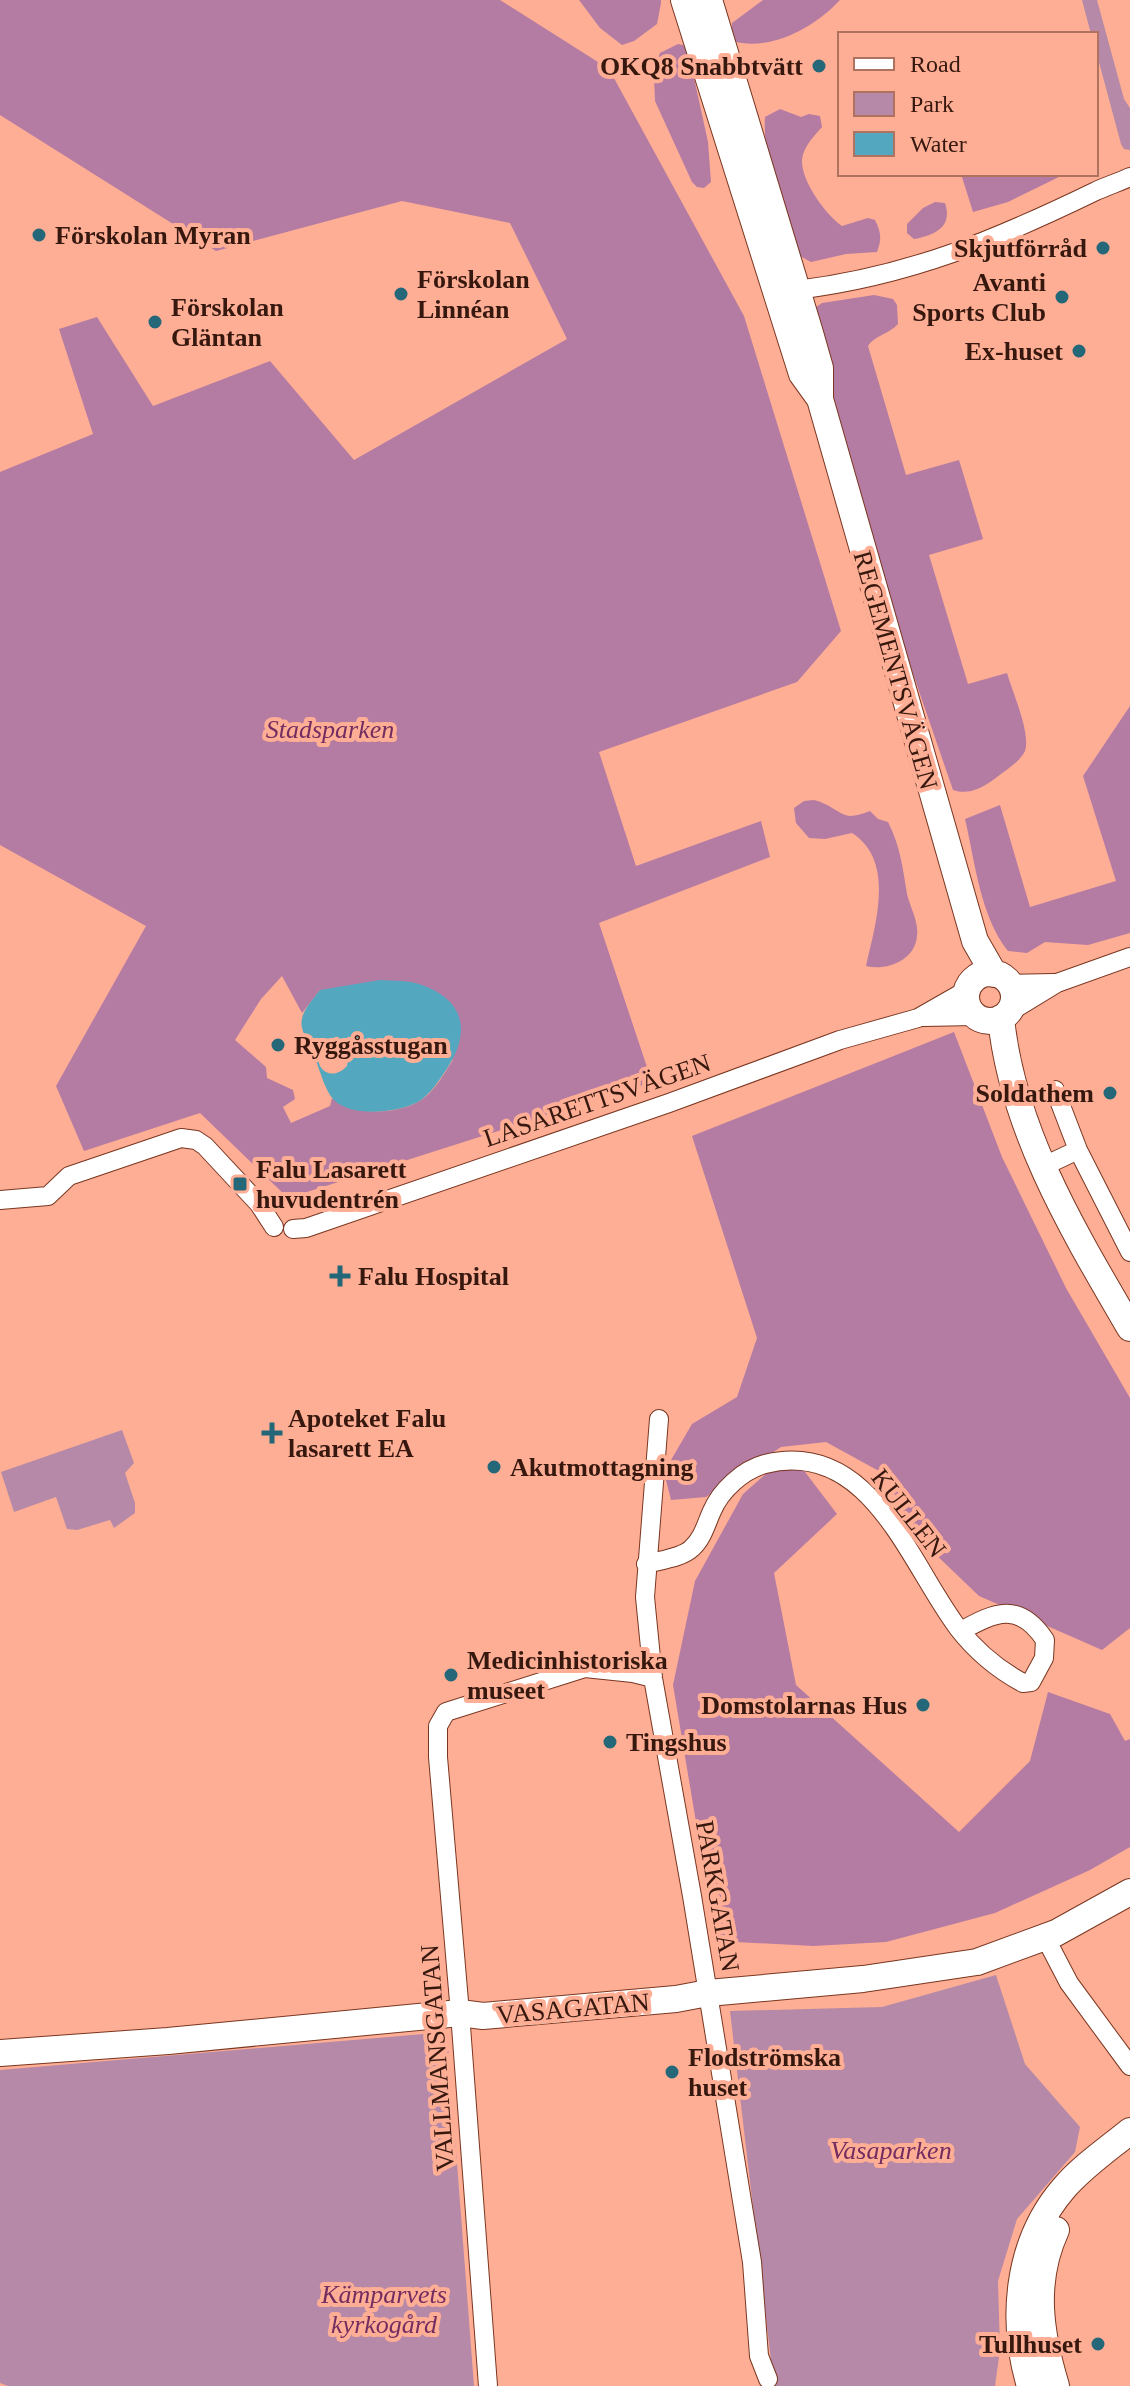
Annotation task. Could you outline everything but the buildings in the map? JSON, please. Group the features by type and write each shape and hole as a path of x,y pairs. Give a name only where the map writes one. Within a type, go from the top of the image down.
{"main road":[{"name":"REGEMENTSVÄGEN","path":"684,0 788,292"},
{"name":"REGEMENTSVÄGEN","path":"709,0 788,292 802,374 820,399 975,941 985,983 966,1004 991,1017"},
{"path":"985,983 1013,994 1013,1004 991,1017 1009,1069 1044,1166 1089,1257 1130,1328"},
{"name":"VASAGATAN","path":"0,2053 168,2041 460,2013 483,2016 863,1979 959,1966 1014,1950 1045,1937 1130,1892"},
{"path":"1030,2386 1018,2330 1022,2276 1035,2235 1065,2187 1130,2131"},
{"path":"1056,2386 1042,2329 1039,2299 1048,2249 1063,2217 1079,2195 1130,2152"}],"street":[{"path":"788,292 910,269 1036,221 1130,177"},
{"path":"991,1017 1057,983 1130,957"},
{"path":"985,983 1057,983"},
{"name":"LASARETTSVÄGEN","path":"293,1229 306,1228 434,1184 840,1040 918,1018 985,983"},
{"name":"LASARETTSVÄGEN","path":"918,1018 991,1017"},
{"path":"1055,1090 1078,1150 1130,1252"},
{"path":"0,1200 48,1196 69,1176 181,1138 196,1140 205,1146 259,1204 274,1227"},
{"path":"1044,1166 1078,1150"},
{"name":"PARKGATAN","path":"659,1419 645,1597 653,1678 752,2262 759,2356 768,2379"},
{"name":"KULLEN","path":"646,1564 689,1551 701,1538 718,1499 737,1479 762,1465 789,1460 818,1464 839,1472 868,1494 913,1556 961,1631 984,1654 1023,1683 1031,1682 1044,1658 1045,1640 1029,1621 1017,1616 990,1615 961,1631"},
{"name":"VALLMANSGATAN","path":"488,2386 438,1726 446,1712 572,1670 598,1668 653,1678"},
{"path":"1045,1937 1069,1983 1130,2066"}],"green space":[{"name":"Stadsparken","path":"0,0 500,0 609,69 744,316 841,631 797,682 599,752 636,866 761,821 770,857 599,923 652,1082 288,1198 200,1113 84,1151 56,1086 146,926 0,845 0,472 93,434 59,329 97,317 153,406 270,361 354,460 567,339 510,223 402,201 216,251 0,115","holes":["282,976 302,1013 320,990 453,1060 428,1095 406,1107 384,1111 361,1110 340,1104 332,1098 330,1106 291,1123 283,1107 295,1099 293,1090 267,1078 266,1067 235,1040 261,999"]},
{"path":"579,0 661,0 661,3 657,24 634,41 622,45 600,28"},
{"path":"763,0 840,0 818,20 790,35 761,43 732,41 732,23"},
{"path":"1082,0 1097,0 1124,99 1130,108 1130,150 1124,149 1121,144 1098,58 1098,32 1090,32"},
{"path":"678,44 687,46 708,142 711,182 704,188 692,182 655,101 654,77 660,53"},
{"path":"780,109 801,117 809,114 820,116 822,127 803,155 806,178 822,206 842,226 868,218 875,220 880,236 877,252 846,254 811,262 798,255 767,152 765,117"},
{"path":"962,176 1061,176 1008,202 973,212"},
{"path":"935,202 945,203 944,224 929,235 914,239 907,233 907,224 923,208"},
{"path":"874,295 893,299 897,305 898,324 868,346 906,475 959,460 983,539 929,555 968,684 1007,673 1025,734 1025,751 1020,759 988,783 969,791 953,790 857,511 813,309 822,303"},
{"path":"1130,706 1130,933 1088,945 1045,942 1027,953 1008,951 985,905 965,819 1000,805 1030,907 1116,881 1083,776"},
{"path":"814,800 850,816 870,811 878,819 888,822 898,848 917,931 911,952 898,962 882,967 866,966 879,895 874,860 866,845 852,833 825,839 809,838 796,823 794,808 804,801"},
{"path":"954,1032 1002,1157 1066,1288 1130,1398 1130,1628 1102,1650 979,1596 906,1526 888,1476 826,1442 781,1447 706,1497 671,1500 664,1472 692,1424 737,1397 757,1338 692,1136"},
{"path":"122,1430 134,1463 125,1473 135,1503 135,1513 114,1528 110,1520 77,1530 67,1529 56,1497 14,1512 1,1472"},
{"path":"802,1468 837,1514 774,1573 796,1685 959,1832 1030,1761 1048,1692 1110,1714 1125,1741 1130,1739 1130,1847 1090,1870 995,1913 886,1942 813,1946 716,1941 673,1685 695,1581 743,1494 769,1471"},
{"name":"Vasaparken","path":"996,1975 1025,2064 1080,2127 1075,2152 1017,2219 998,2281 1000,2350 995,2386 774,2386 730,2011 882,2007"},
{"name":"Kämparvets kyrkogård","path":"447,2032 474,2386 8,2386 0,2383 0,2070"}],"water":[{"path":"380,980 401,981 422,985 447,999 459,1018 460,1041 448,1067 430,1092 416,1103 374,1112 351,1109 334,1100 302,1024 305,1010 320,990","holes":["326,1042 341,1045 347,1056 347,1066 335,1073 324,1071 318,1056 320,1048"]}],"place":[{"name":"OKQ8 Snabbtvätt","path":"819,66"},
{"name":"Förskolan Myran","path":"39,235"},
{"name":"Skjutförråd","path":"1103,248"},
{"name":"Förskolan Linnéan","path":"401,294"},
{"name":"Avanti Sports Club","path":"1062,297"},
{"name":"Förskolan Gläntan","path":"155,322"},
{"name":"Ex-huset","path":"1079,351"},
{"name":"Ryggåsstugan","path":"278,1045"},
{"name":"Soldathem","path":"1110,1093"},
{"name":"Falu Lasarett huvudentrén","path":"240,1184"},
{"name":"Falu Hospital","path":"340,1276"},
{"name":"Apoteket Falu lasarett EA","path":"272,1433"},
{"name":"Akutmottagning","path":"494,1467"},
{"name":"Medicinhistoriska museet","path":"451,1675"},
{"name":"Domstolarnas Hus","path":"923,1705"},
{"name":"Tingshus","path":"610,1742"},
{"name":"Flodströmska huset","path":"672,2072"},
{"name":"Tullhuset","path":"1098,2344"}]}
